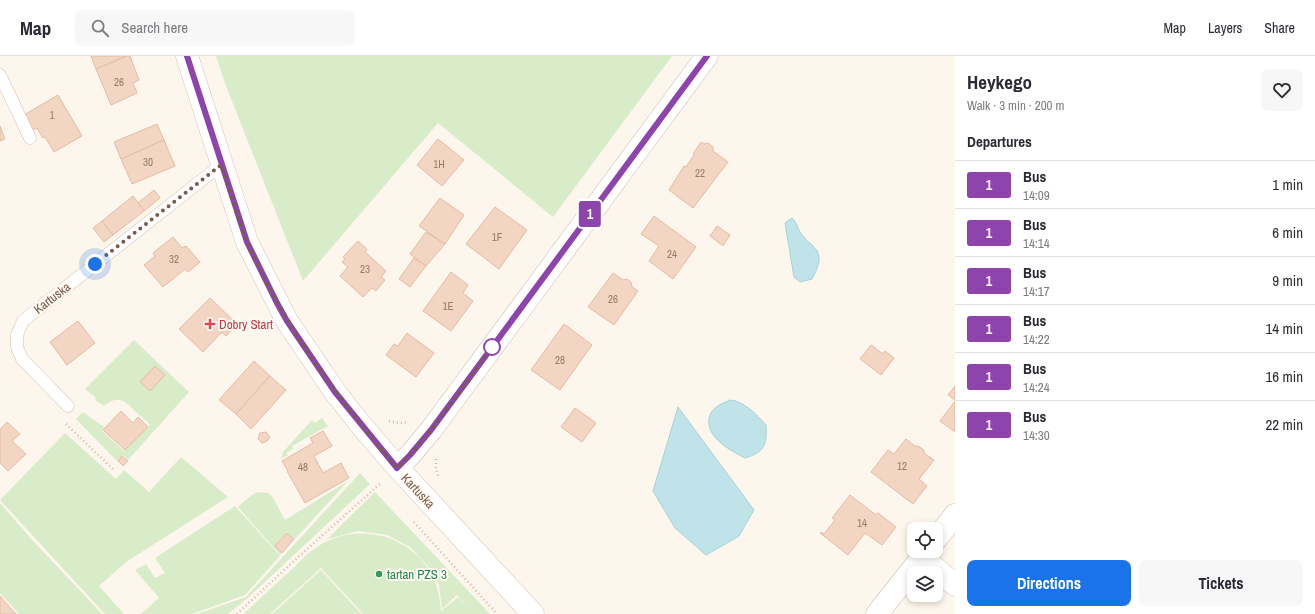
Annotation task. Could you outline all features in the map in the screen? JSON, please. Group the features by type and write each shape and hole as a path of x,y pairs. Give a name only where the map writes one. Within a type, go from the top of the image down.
{"main road":[{"name":"Kartuska","path":"187,56 247,242 287,321 335,392 397,468 533,614"},
{"path":"397,468 431,430 707,56"},
{"path":"943,530 955,515"},
{"path":"877,614 921,558"},
{"path":"928,558 955,585"}],"lane":[{"path":"0,75 30,138"},
{"name":"Kartuska","path":"68,406 22,359 17,346 18,335 23,321 221,165"}],"path":[{"path":"68,406 64,422 115,472"},
{"path":"436,456 436,470 440,481"},
{"path":"237,614 381,483"}],"green space":[{"path":"216,56 672,56 553,217 438,123 303,281 226,86"},
{"path":"134,340 189,392 128,460 123,455 117,461 76,419 83,412 104,427 102,431 124,451 150,425 122,400 114,400 104,406 95,400 96,398 85,389"},
{"path":"322,418 328,426 292,446 293,449 286,453 288,455 281,459 283,452 312,420 315,423"},
{"path":"65,433 116,479 124,470 149,492 181,457 228,497 126,562 99,586 124,614 105,614 0,500"},
{"path":"360,473 370,484 249,597 228,614 197,614 246,597"},
{"path":"348,481 295,539 287,532 275,546 282,553 280,555 238,507 257,492 268,493 272,496 285,520"},
{"name":"tartan PZS 3","path":"375,492 490,614 363,614 321,568 270,614 243,614 313,549 333,539 349,534 383,536 398,542 412,551 425,563 437,586 441,611 458,597 472,612 457,595 442,609 439,585 427,565 410,547 387,535 358,531 327,539"},
{"path":"0,503 33,541 102,614 19,614 0,593"},
{"path":"235,506 280,556 245,595 192,614 141,614 159,598 135,570 146,564 155,578 165,573 155,558"},
{"path":"321,570 361,614 272,614"}],"water":[{"path":"792,218 801,234 814,247 819,255 819,263 812,279 800,282 794,277 785,223"},
{"path":"730,400 745,406 766,425 765,443 761,450 752,456 745,458 726,447 711,432 709,425 710,414 715,408"},
{"path":"678,407 754,510 739,536 706,555 675,528 653,491"}],"building":[{"path":"91,56 127,56 96,69"},
{"path":"130,56 139,80 133,83 137,93 111,105 96,69"},
{"path":"58,95 82,136 54,152 45,137 43,138 37,128 33,130 24,115"},
{"path":"157,124 164,140 121,159 114,142"},
{"path":"0,126 5,139 0,141"},
{"path":"438,139 464,160 442,186 417,165"},
{"path":"164,140 175,166 132,184 121,159"},
{"path":"701,142 704,144 708,143 713,147 713,151 728,162 693,208 669,190 684,166 686,167 694,155 693,154"},
{"path":"154,190 160,198 144,211 138,203"},
{"path":"133,196 144,211 113,235 102,221"},
{"path":"440,198 464,215 445,244 419,226"},
{"path":"495,207 527,230 499,269 466,244"},
{"path":"654,216 696,247 673,279 649,261 659,246 641,234"},
{"path":"102,221 113,235 104,242 93,228"},
{"path":"717,226 730,235 723,246 710,236"},
{"path":"426,232 445,244 426,266 410,254"},
{"path":"173,237 182,248 186,246 200,262 188,272 185,269 163,287 144,265 155,256 153,253"},
{"path":"358,241 367,249 365,252 386,271 381,277 385,280 376,291 372,288 363,297 340,276 348,267 342,262 345,259 343,257"},
{"path":"414,258 426,266 410,287 399,279"},
{"path":"451,272 468,285 463,293 473,301 451,331 423,311"},
{"path":"613,273 623,280 627,279 631,282 632,287 638,291 614,325 588,307"},
{"path":"210,298 237,324 226,336 222,332 203,352 179,329"},
{"path":"78,321 95,343 67,365 50,342"},
{"path":"564,324 592,345 560,390 531,370"},
{"path":"407,333 434,353 416,377 386,355 394,344 398,346"},
{"path":"871,345 883,354 885,351 894,358 881,375 860,359"},
{"path":"254,361 270,376 236,414 219,400"},
{"path":"155,366 165,375 150,391 140,382"},
{"path":"270,376 286,390 251,429 236,414"},
{"path":"955,386 955,400 948,395"},
{"path":"955,401 955,432 940,421"},
{"path":"575,408 596,423 582,442 561,427"},
{"path":"121,411 133,423 138,417 148,427 125,450 103,430"},
{"path":"7,422 20,434 12,441 26,454 8,471 0,463 0,429"},
{"path":"323,431 332,446 314,456 323,473 341,463 349,478 305,503 282,461 313,443 310,438"},
{"path":"266,432 270,437 267,441 262,443 258,439 260,433"},
{"path":"906,439 915,446 918,446 924,450 924,453 934,460 919,479 927,486 913,504 871,472 888,450 894,454"},
{"path":"122,456 128,461 123,466 118,461"},
{"path":"850,495 876,515 878,513 896,527 882,545 865,533 848,555 820,533 821,532 824,534 835,520 832,518"},
{"path":"287,533 294,539 282,553 275,546"},
{"path":"0,596 16,614 0,614"}],"bus line":[{"name":"1","path":"187,56 247,242 277,303 287,321 335,392 360,425 397,468 431,430 707,56"}],"place":[{"name":"Dobry Start","path":"210,324"},
{"name":"tartan PZS 3","path":"379,574"}],"route":[{"path":"95,264 221,165 247,242 287,321 335,392 360,425 397,468 431,430 494,344 492,347"}]}
